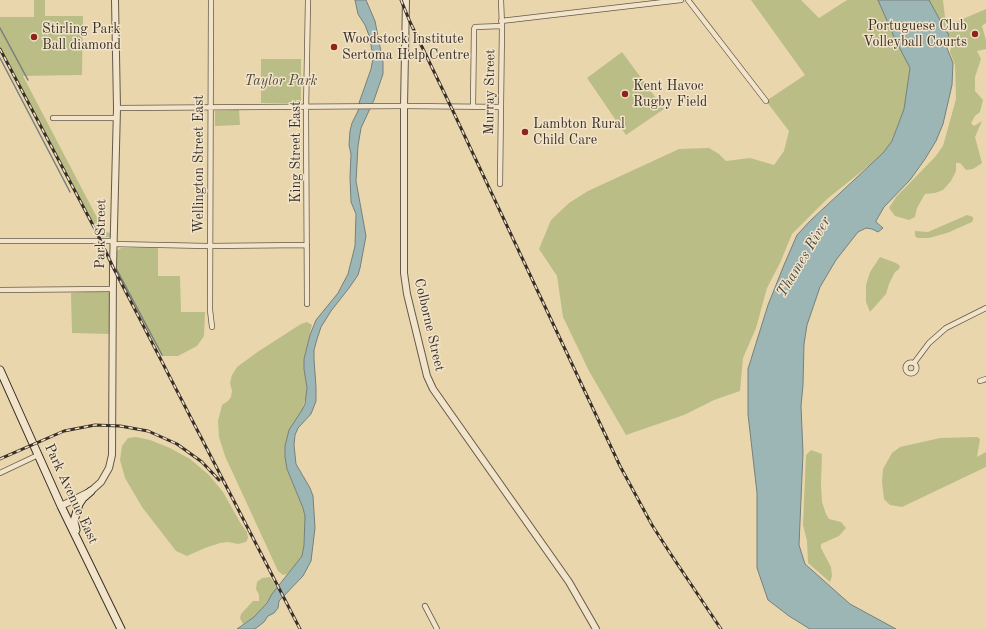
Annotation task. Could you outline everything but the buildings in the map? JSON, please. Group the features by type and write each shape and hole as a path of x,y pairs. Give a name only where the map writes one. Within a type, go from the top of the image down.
{"main road":[{"name":"Park Avenue East","path":"0,372 61,506 121,629"},
{"path":"81,545 74,527 75,516 80,502 90,491"}],"street":[{"name":"Park Street","path":"90,491 101,482 109,468 112,455 112,289 116,118 115,0"},
{"name":"Wellington Street East","path":"211,0 210,310 212,327"},
{"name":"King Street East","path":"307,304 306,107 308,0"},
{"name":"Colborne Street","path":"406,0 404,106 404,273 411,310 427,376 433,389 569,582 596,629"},
{"name":"Murray Street","path":"500,184 501,0"},
{"path":"501,20 681,0"},
{"path":"688,0 766,101"},
{"path":"473,107 474,29 476,26 502,26"},
{"path":"116,108 374,106 501,107"},
{"path":"53,118 116,118"},
{"path":"0,241 114,242 210,246 307,245"},
{"path":"0,290 112,289"},
{"path":"914,363 925,347 941,332 959,320 986,308"},
{"path":"980,381 986,379"},
{"path":"0,473 38,455"},
{"path":"61,506 90,491"},
{"path":"425,606 437,629"}],"green space":[{"path":"34,0 45,0 45,16 83,16 82,75 23,76 104,231 110,233 110,237 100,237 0,48 0,17 34,17"},
{"path":"751,0 801,0 819,18 847,0 878,0 910,68 904,109 892,141 882,155 827,199 792,234 780,263 767,288 756,328 743,358 740,391 714,400 684,415 626,435 589,371 563,317 557,276 539,249 551,220 569,203 588,191 679,149 709,148 719,154 726,161 750,158 774,165 784,151 789,131 766,101 805,75"},
{"path":"928,0 943,0 945,17 950,22 958,21 986,9 986,23 982,26 986,40 986,49 977,51 981,59 975,77 975,91 983,100 980,112 975,116 971,123 974,126 982,121 975,137 982,163 973,169 966,170 960,163 956,163 956,171 951,181 943,190 925,194 917,208 915,217 909,220 895,216 889,208 896,197 935,157 943,146 956,99 955,65 950,52 952,40"},
{"name":"Kent Havoc Rugby Field","path":"622,52 664,109 626,135 587,78"},
{"name":"Taylor Park","path":"261,59 301,59 301,103 261,103"},
{"path":"239,110 240,125 215,126 215,111"},
{"path":"967,215 973,217 972,222 947,233 929,238 917,238 915,236 915,231 928,232"},
{"path":"121,248 158,248 158,276 180,276 181,312 205,312 204,336 197,346 178,356 162,356 115,269 117,251"},
{"path":"880,257 900,266 889,284 886,294 870,312 866,302 866,285 870,272"},
{"path":"108,291 110,293 111,334 72,333 71,293"},
{"path":"307,322 312,325 304,359 307,388 306,396 302,410 289,430 285,446 287,469 305,516 304,545 302,556 287,574 283,575 278,571 225,456 219,437 218,421 222,405 231,397 232,391 230,383 232,375 237,367 301,324"},
{"path":"136,437 150,440 170,448 190,459 209,475 223,492 247,532 248,538 246,542 238,544 228,542 220,543 187,556 176,551 142,507 125,478 120,460 122,446 128,438"},
{"path":"977,437 980,439 977,457 986,452 986,467 902,507 890,505 884,499 882,482 883,469 892,453 900,447 940,438"},
{"path":"811,450 822,454 822,502 826,514 829,519 841,522 846,528 839,536 821,544 821,548 831,567 832,576 830,582 808,563 807,541 803,525 806,455"},
{"path":"270,577 277,588 261,610 254,617 243,624 240,618 241,614 253,601 259,601 259,595 256,589 257,582 262,578"}],"water":[{"path":"355,0 366,0 375,21 383,62 383,74 374,100 361,128 358,146 356,181 366,236 360,268 358,275 321,327 314,350 316,401 311,414 298,428 295,435 294,445 296,464 313,496 315,528 311,561 303,576 279,601 278,608 274,613 268,616 264,622 255,629 237,629 254,617 267,603 272,594 302,556 305,516 287,469 285,446 289,430 305,404 307,388 304,359 310,335 316,320 338,293 348,274 355,246 356,214 351,202 350,131 358,111 359,103 371,69 373,58 370,38 365,25 358,14"},
{"name":"Thames River","path":"878,0 929,0 941,22 942,29 948,33 950,42 947,48 953,63 952,85 943,124 936,141 910,180 884,207 876,221 883,228 878,232 866,228 858,232 836,260 820,287 807,325 804,344 801,406 803,453 799,545 805,564 850,604 896,629 810,629 789,616 768,600 757,568 757,493 748,414 748,369 768,305 797,235 883,153 892,141 904,109 910,68 895,39"}],"waterway":[{"path":"0,28 28,80"},
{"path":"0,58 70,192"},
{"path":"117,270 162,355"}],"railway":[{"path":"401,0 410,22 620,466 652,525 721,629"},
{"path":"0,49 96,231 113,267 300,629"},
{"path":"0,459 64,431 95,425 120,426 148,431 177,444 202,462 219,480"}],"place":[{"name":"Portuguese Club Volleyball Courts","path":"975,34"},
{"name":"Stirling Park Ball diamond","path":"34,37"},
{"name":"Woodstock Institute Sertoma Help Centre","path":"334,47"},
{"name":"Kent Havoc Rugby Field","path":"625,94"},
{"name":"Lambton Rural Child Care","path":"525,132"}]}
